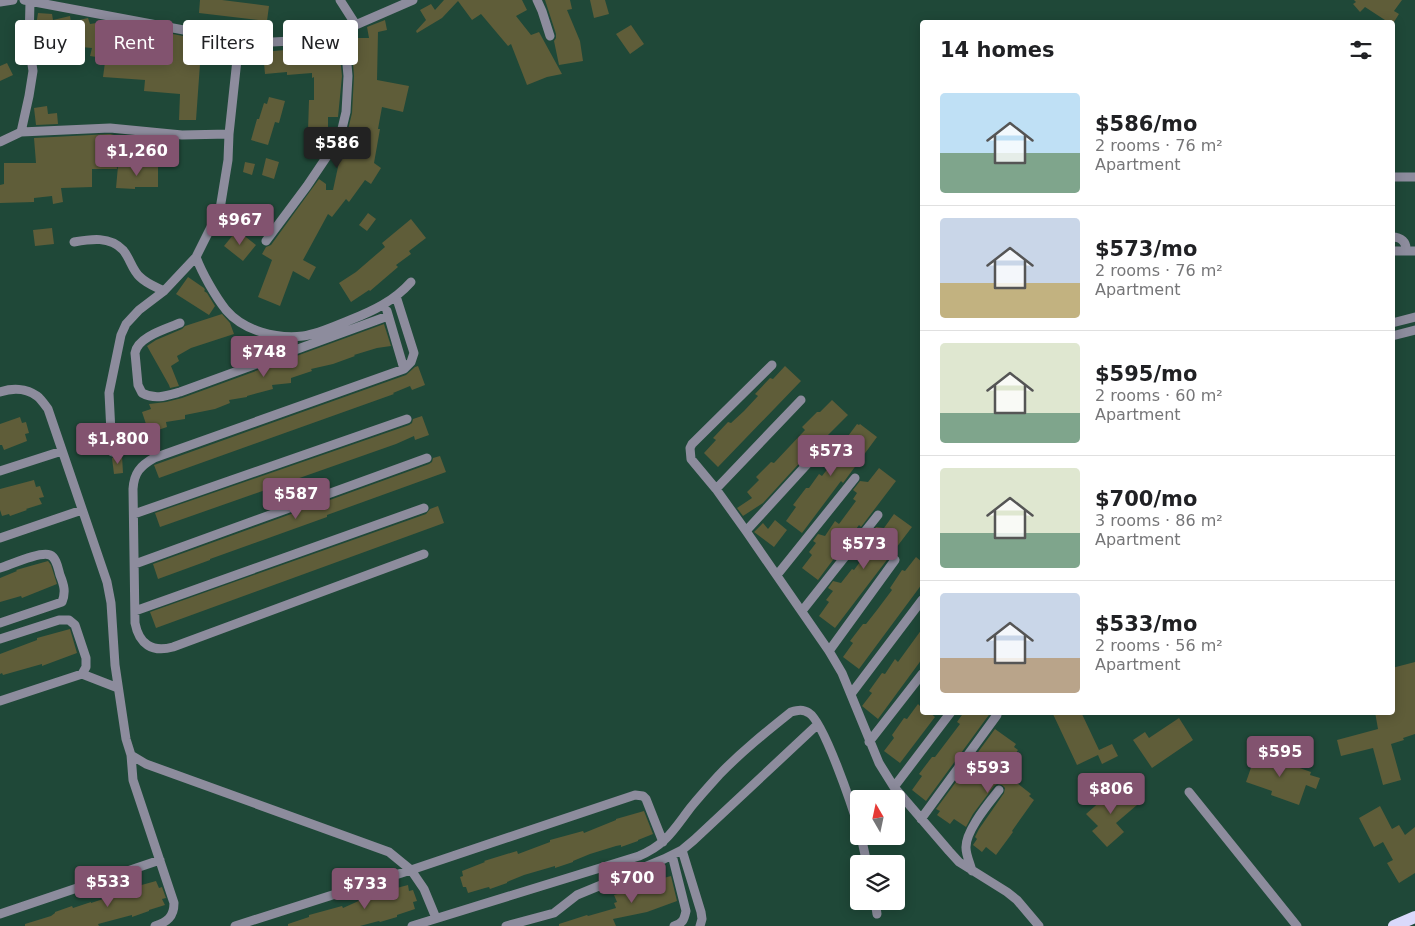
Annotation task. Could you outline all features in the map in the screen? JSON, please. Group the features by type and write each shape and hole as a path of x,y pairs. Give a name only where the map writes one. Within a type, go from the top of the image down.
{"main road":[{"path":"1394,926 1415,917"}],"street":[{"path":"0,2 13,0"},
{"path":"21,132 32,71 27,0 183,30"},
{"path":"340,0 353,20"},
{"path":"358,23 413,0"},
{"path":"537,0 550,36"},
{"path":"112,452 109,392 121,335 126,324 139,310 164,291 196,257 220,209 228,160 229,134 237,65"},
{"path":"266,241 307,186 340,137 346,112 347,65"},
{"path":"0,142 21,132 110,128 182,135 229,134"},
{"path":"1395,177 1415,177"},
{"path":"1395,237 1403,240 1406,247 1411,251"},
{"path":"74,242 92,239 106,240 114,244 123,250 139,276 147,283 164,291"},
{"path":"1395,251 1411,251"},
{"path":"196,257 202,272 226,310 243,324 262,332 282,337 303,336 343,323 385,304 411,282"},
{"path":"396,296 414,353 411,362 404,369 154,458 139,470 134,479 135,611 137,633 143,642 152,648 163,650 424,554"},
{"path":"385,304 404,369"},
{"path":"180,323 142,341 136,348 138,385 142,393 148,396 164,396 180,392 388,316"},
{"path":"1395,322 1415,317"},
{"path":"1395,335 1415,330"},
{"path":"772,365 692,444 690,459 716,489 829,651 851,694 879,763 894,787 960,862 1017,900 1039,926"},
{"path":"0,392 10,389 26,390 38,396 48,409 107,582 111,603 118,688 126,739 131,755 133,780 174,903 174,909 167,922 155,926"},
{"path":"716,489 801,400"},
{"path":"134,514 407,419"},
{"path":"746,531 821,449"},
{"path":"0,471 62,451"},
{"path":"135,564 427,458"},
{"path":"777,575 855,478"},
{"path":"135,611 424,508"},
{"path":"0,538 82,510"},
{"path":"802,611 878,515"},
{"path":"0,568 41,554 50,555 56,561 64,588 64,597 62,602 0,623"},
{"path":"829,651 895,560"},
{"path":"851,694 920,603"},
{"path":"0,639 59,620 68,620 75,625 86,658 86,667 82,674"},
{"path":"0,701 82,674 118,688"},
{"path":"870,742 920,677"},
{"path":"412,926 638,856 653,849 674,832 691,807 718,776 790,712 802,710 811,714 825,740 850,802"},
{"path":"894,787 949,715"},
{"path":"921,819 998,715"},
{"path":"506,926 554,913 577,896 682,850 817,725"},
{"path":"131,755 146,764 389,852 411,870 424,889 436,918"},
{"path":"972,870 966,849 966,840 970,831 999,790"},
{"path":"1189,792 1297,926"},
{"path":"235,926 411,870 635,795 643,796 646,799 663,842"},
{"path":"682,850 701,912 702,920 700,926"},
{"path":"672,855 686,911 684,920 674,926"},
{"path":"0,914 160,860"},
{"path":"876,910 877,914"}],"building":[{"path":"200,0 222,0 269,6 267,20 199,13"},
{"path":"444,0 522,0 527,10 516,16 531,35 539,32 562,74 547,77 527,85 511,44 508,46 481,14 472,20 458,1 442,18 417,33 416,31 426,20 420,10 431,4 435,10"},
{"path":"545,0 570,0 572,9 567,10 580,41 583,61 559,65 554,41 556,34"},
{"path":"590,0 605,0 609,14 594,18"},
{"path":"1354,0 1402,0 1394,11 1399,14 1395,20 1385,20 1365,7 1360,12 1353,4 1356,2"},
{"path":"38,13 52,14 53,20 37,20"},
{"path":"70,16 71,20 53,20"},
{"path":"88,18 90,24 95,23 95,57 90,56 92,48 85,47 85,20 80,20"},
{"path":"385,20 387,30 378,32 377,80 409,86 403,112 382,107 374,163 381,168 371,184 365,180 349,202 346,199 332,217 328,214 303,260 316,267 309,280 293,271 280,306 258,297 272,260 262,254 266,247 271,245 319,179 326,184 326,190 333,190 352,113 353,65 358,65 358,38 369,38 367,27"},
{"path":"631,25 644,44 630,54 616,34"},
{"path":"173,34 183,36 183,65 200,65 196,120 179,120 180,94 144,91 145,80 103,77 105,65 173,65"},
{"path":"283,50 283,65 341,65 342,76 338,117 328,117 328,131 308,131 309,100 314,100 314,77 312,78 312,73 287,75 287,72 265,74 264,65 273,65 273,51"},
{"path":"7,63 13,75 0,81 0,66"},
{"path":"269,97 285,101 279,123 275,122 268,145 251,140 257,119 259,119 264,103 267,104"},
{"path":"47,106 48,114 57,113 58,124 36,125 34,108"},
{"path":"114,135 117,169 92,169 92,187 61,188 63,202 53,204 52,196 34,198 34,202 0,203 0,185 4,184 4,163 36,163 34,138"},
{"path":"150,153 165,153 165,163 150,163"},
{"path":"266,158 279,162 274,179 262,175"},
{"path":"245,162 255,164 252,175 243,172"},
{"path":"118,166 158,166 158,187 116,188"},
{"path":"368,213 376,219 367,231 359,225"},
{"path":"411,219 426,238 409,251 411,254 396,265 398,267 370,291 351,302 339,283 356,272 385,247 382,243"},
{"path":"52,228 54,244 35,246 33,230"},
{"path":"237,230 256,245 243,261 224,246"},
{"path":"188,277 204,288 204,291 215,306 209,315 176,294"},
{"path":"222,314 230,323 234,334 191,348 177,356 179,361 171,366 179,386 170,388 147,346 185,326"},
{"path":"384,324 391,346 377,348 333,364 311,369 312,371 291,378 291,383 272,385 273,389 229,400 230,403 215,409 185,415 185,419 166,422 167,427 149,433 142,412 151,409 149,404 182,398"},
{"path":"418,366 425,385 412,390 410,386 394,394 159,478 154,465 406,375"},
{"path":"785,366 801,381 718,467 704,453 716,440 713,438 728,422 731,423 744,411 758,396 755,394"},
{"path":"832,400 848,415 816,445 763,503 743,516 737,508 752,498 747,492 759,480 756,477 771,462 774,463 805,430 802,427"},
{"path":"422,416 429,435 415,440 414,436 160,527 155,513 409,425 413,419"},
{"path":"20,417 22,423 26,422 29,433 25,434 27,441 4,450 2,445 0,445 0,424"},
{"path":"857,424 860,424 877,437 843,483 841,481 802,533 786,521 796,507 793,505 819,474 822,476 837,457 834,455"},
{"path":"122,456 123,473 114,474 112,458"},
{"path":"440,456 446,472 158,579 153,564 429,464 433,458"},
{"path":"879,468 896,481 861,527 859,525 818,580 802,568 812,555 809,552 816,543 813,541 818,534 825,536 835,521 839,524 856,501 853,499 857,493 853,490 860,481 868,482"},
{"path":"34,480 36,487 40,486 44,497 39,498 42,504 10,516 9,514 2,516 0,510 0,489"},
{"path":"438,506 444,523 156,628 150,612 426,514 430,509"},
{"path":"894,514 912,527 835,628 819,616 829,602 826,600 833,591 828,588 833,581 841,583 852,569 854,570 871,547 868,545 875,537 871,534 876,527 884,528"},
{"path":"775,520 787,530 774,547 754,532 763,523 768,529"},
{"path":"916,557 920,560 920,587 859,669 843,657 853,643 850,641 863,624 866,624 892,590 890,588 902,570 905,571"},
{"path":"48,561 57,584 22,598 21,596 0,602 0,578 16,570"},
{"path":"70,629 77,653 42,666 42,664 3,675 2,673 0,674 0,654 37,640 37,638"},
{"path":"920,632 920,662 878,719 862,706 872,693 869,691 882,673 885,674 895,659 898,662"},
{"path":"1415,662 1415,734 1391,744 1401,780 1383,785 1373,748 1341,756 1337,740 1378,729 1376,715 1395,715 1395,667"},
{"path":"918,704 920,706 920,715 933,715 935,717 900,763 884,751 894,738 892,735 904,718 907,719"},
{"path":"962,715 989,715 926,801 912,790 922,776 919,774 932,757 935,757 960,724 957,722"},
{"path":"1053,715 1082,715 1099,750 1112,744 1118,756 1102,764 1098,755 1077,765"},
{"path":"1179,718 1193,740 1152,768 1133,740 1145,732 1149,738"},
{"path":"995,729 1016,744 1014,747 1018,750 1004,769 1009,773 1007,775 1031,794 1029,796 1034,800 996,855 986,847 982,852 973,845 977,839 975,837 979,829 1004,793 1005,788 1002,785 997,784 994,786 973,814 966,827 954,819 950,824 937,815 940,811 936,809"},
{"path":"1251,751 1311,772 1310,775 1320,778 1316,789 1306,785 1299,805 1271,795 1272,791 1246,782 1253,762 1248,761"},
{"path":"1119,785 1137,805 1116,823 1124,832 1107,847 1092,831 1098,826 1086,814"},
{"path":"1380,806 1392,829 1399,825 1405,835 1415,827 1415,873 1399,883 1387,863 1393,860 1383,842 1374,847 1359,818"},
{"path":"644,811 653,834 638,841 590,854 555,868 555,866 524,875 490,889 489,887 468,893 466,887 463,887 460,877 463,876 462,871 484,861 517,851 518,854 550,842 550,840 583,831 584,833 616,819"},
{"path":"671,876 677,901 647,912 613,919 616,926 559,926 559,924 587,915 616,908 614,903 617,902 614,895 631,890 635,886"},
{"path":"156,881 159,888 162,887 166,898 162,899 165,905 132,917 132,915 98,924 99,926 25,926 25,924 51,916 55,912 72,906 73,908 91,903 121,893 120,891"},
{"path":"408,885 409,891 413,890 417,901 413,902 415,909 397,915 397,917 360,926 288,926 288,924 309,917 309,915 342,906 343,908 374,894"}]}
